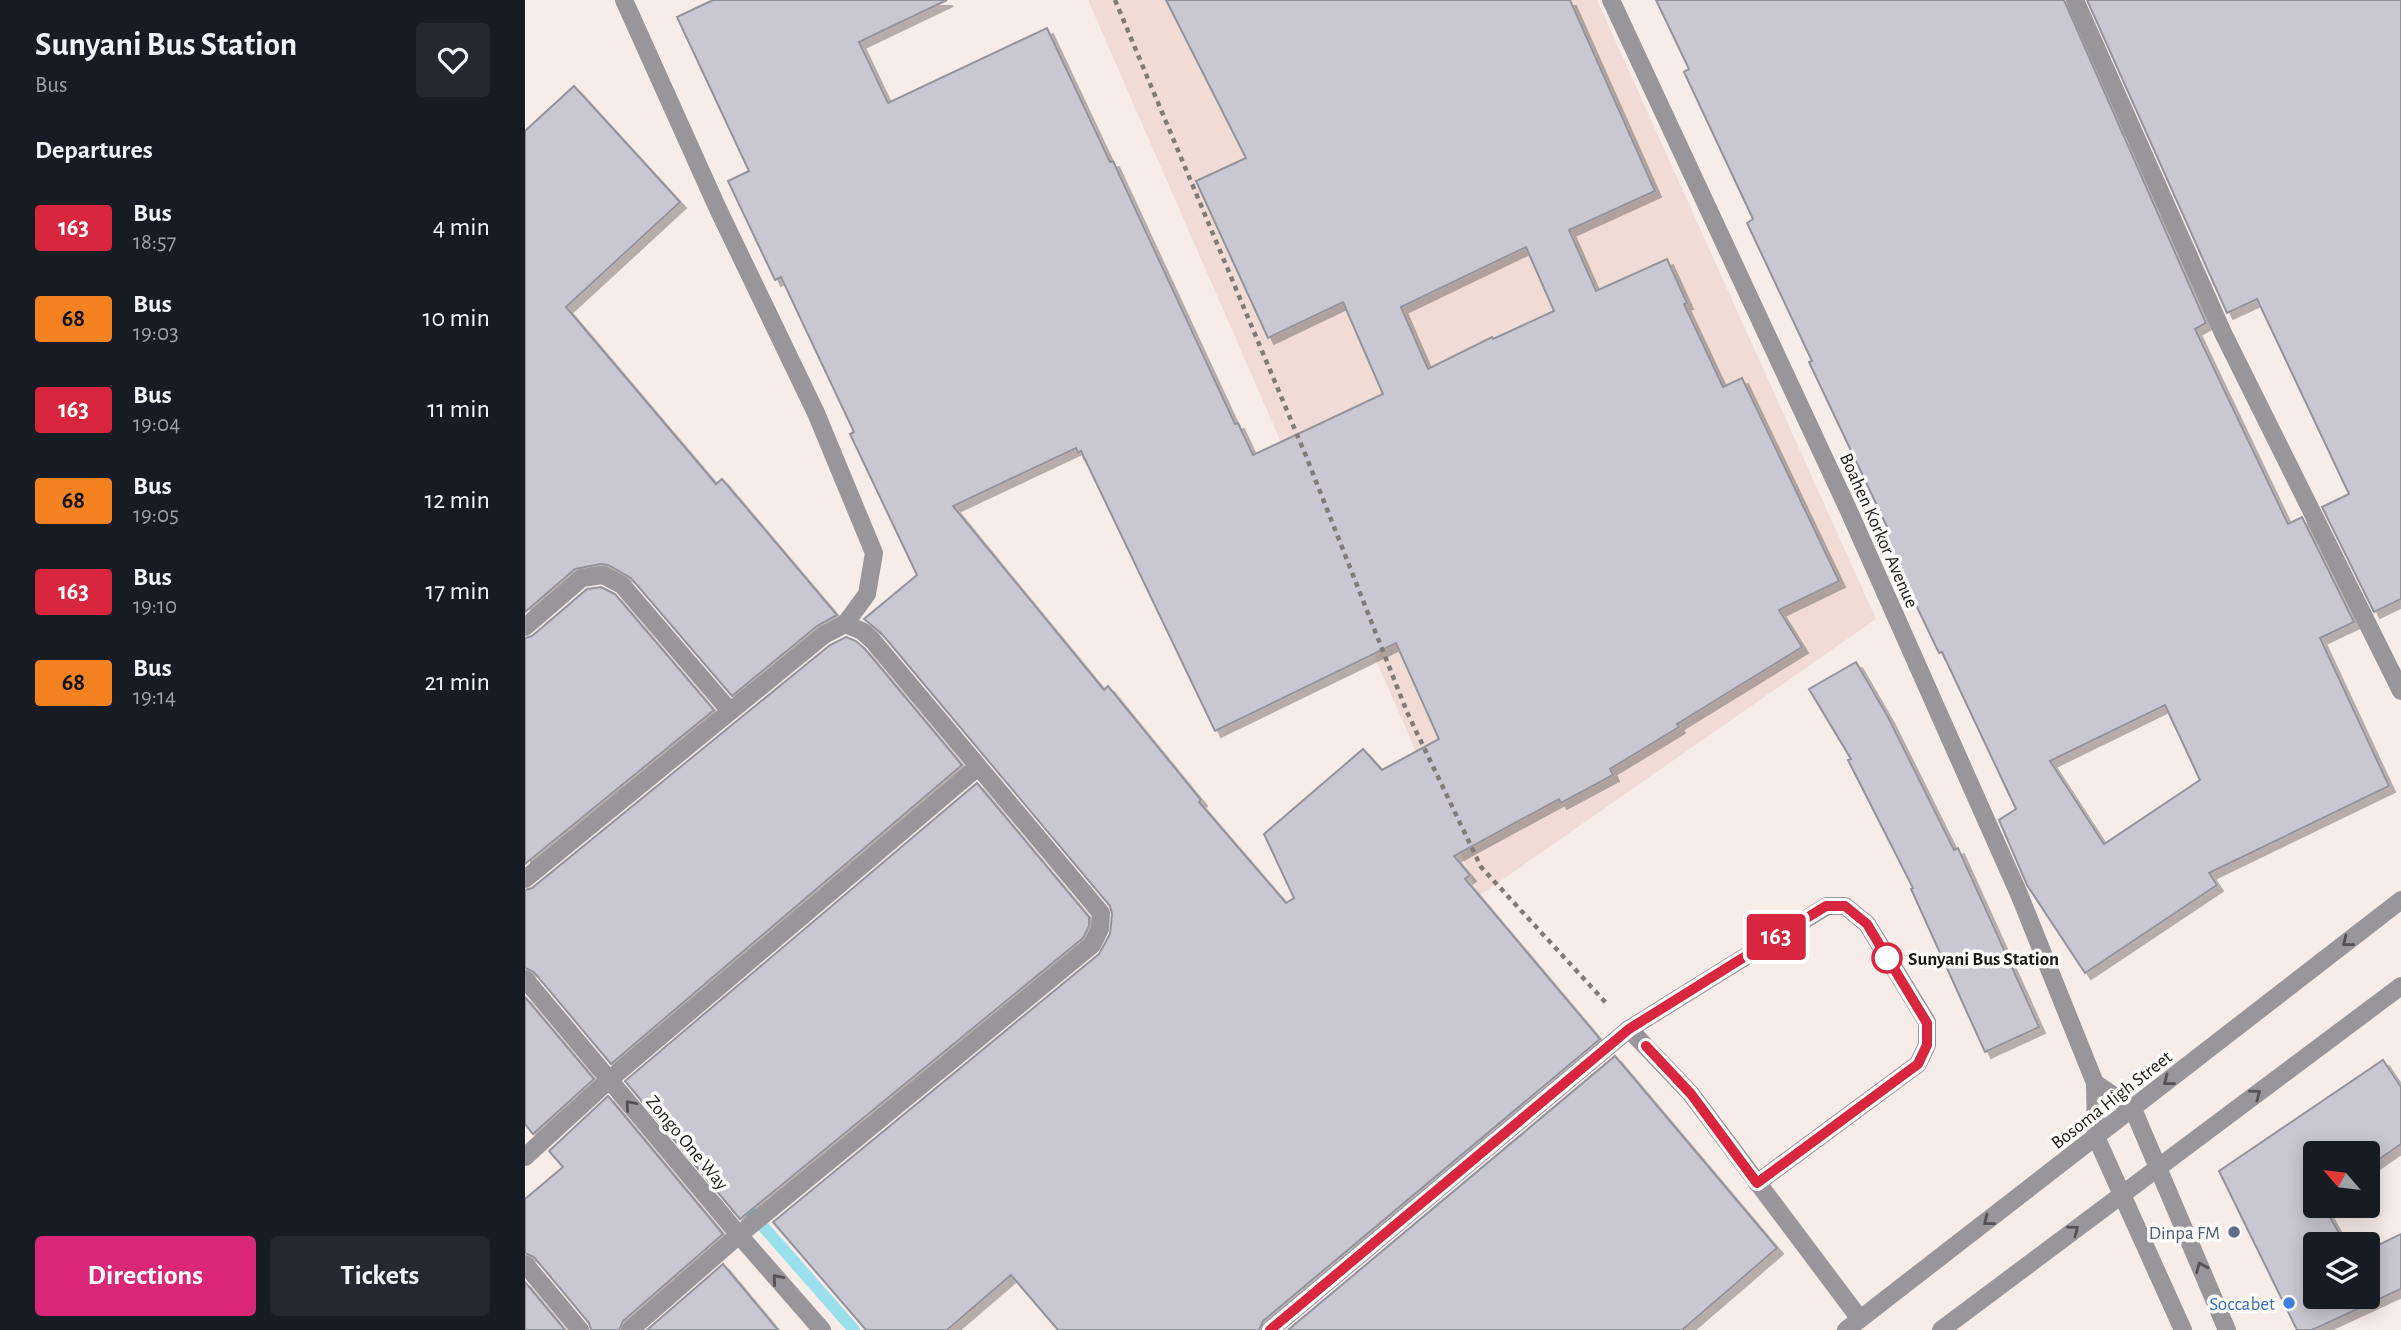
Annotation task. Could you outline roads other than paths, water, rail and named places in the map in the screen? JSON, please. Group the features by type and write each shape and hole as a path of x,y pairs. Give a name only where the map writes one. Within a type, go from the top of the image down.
{"street":[{"path":"525,879 824,635 845,624 867,594 874,553 816,413 718,209 624,0"},
{"name":"Boahen Korkor Avenue","path":"1611,0 1849,509 2019,894 2095,1083 2096,1138 2183,1330"},
{"path":"2075,0 2223,333 2401,691"},
{"path":"525,627 582,578 603,575 622,585 730,711"},
{"path":"630,1330 739,1236 1092,945 1100,929 1101,914 873,640 862,631 845,624"},
{"path":"525,1157 609,1080 978,767"},
{"name":"Bosoma High Street","path":"1853,1325 2401,900"},
{"path":"1270,1330 1629,1029 1826,906 1845,906 1867,924 1927,1023 1927,1045 1918,1064 1757,1183"},
{"name":"Zongo One Way","path":"525,979 739,1236 822,1330"},
{"path":"1941,1330 2401,986"},
{"path":"1629,1029 1691,1094 1757,1183 1853,1325"},
{"path":"2095,1083 2133,1109 2227,1330"},
{"path":"525,1264 580,1330"}],"waterway":[{"path":"739,1199 854,1330"}],"place":[{"name":"Sunyani Bus Station","path":"1887,958"},
{"name":"Dinpa FM","path":"2234,1232"},
{"name":"Soccabet","path":"2289,1303"}]}
